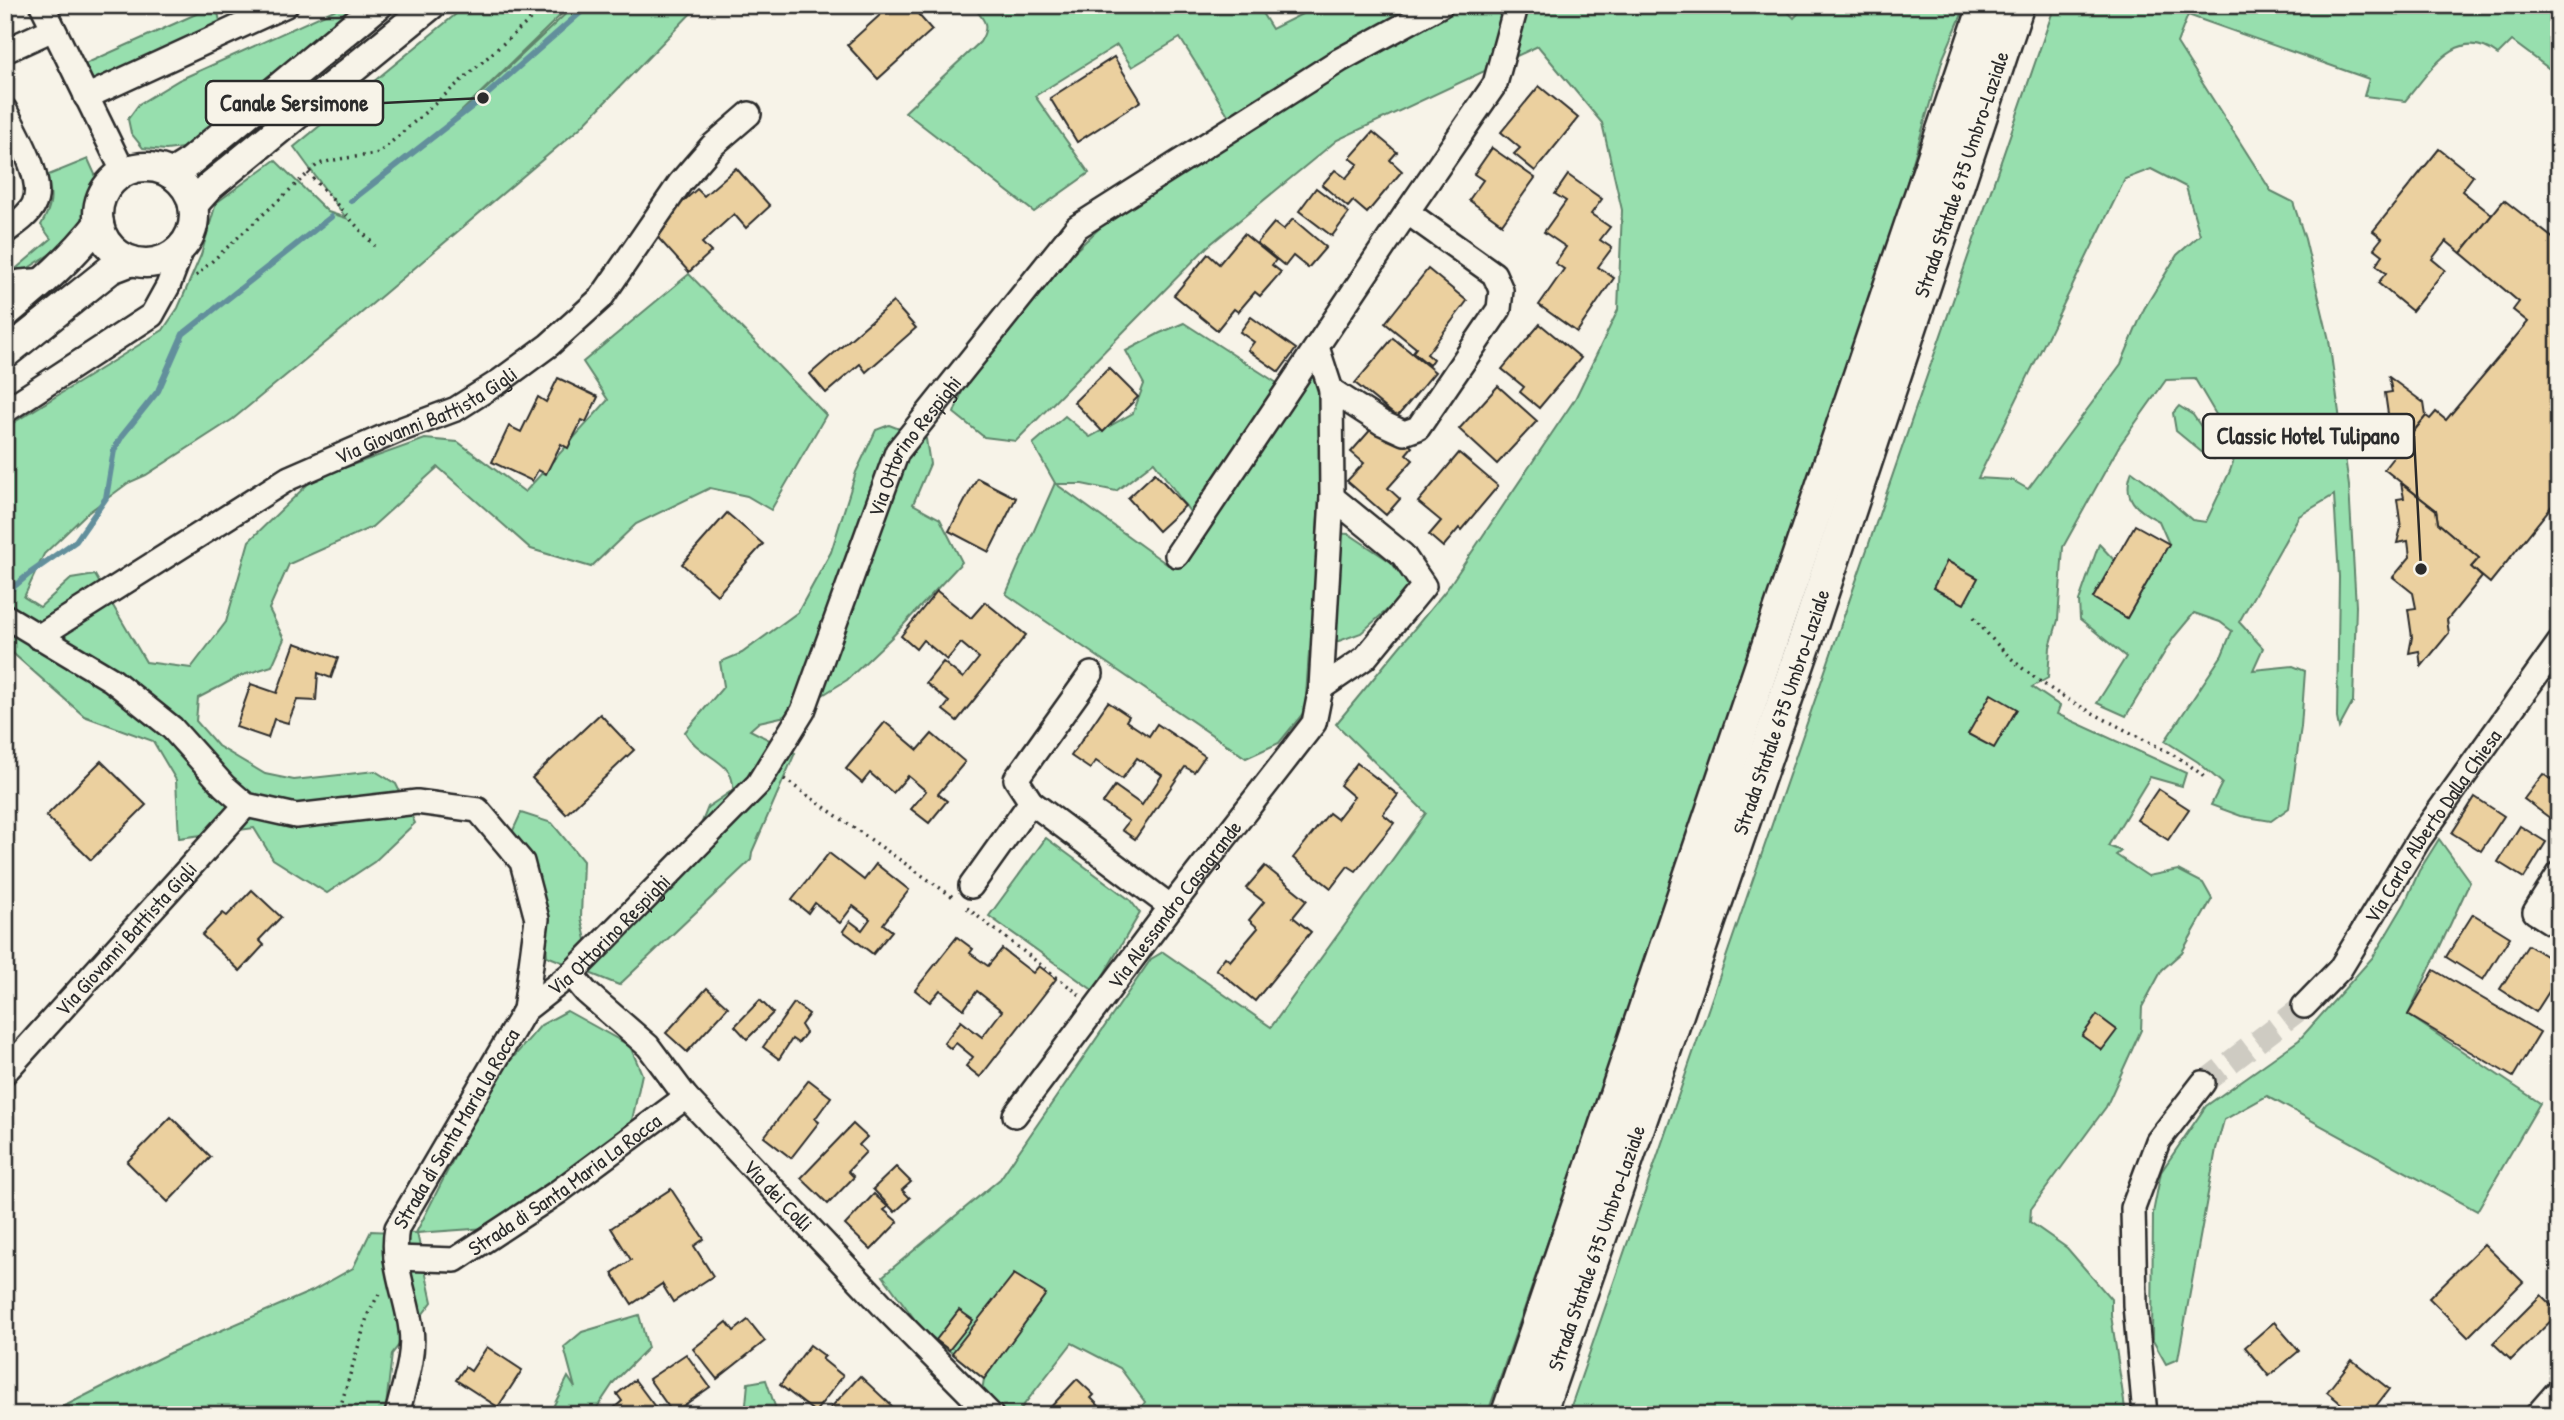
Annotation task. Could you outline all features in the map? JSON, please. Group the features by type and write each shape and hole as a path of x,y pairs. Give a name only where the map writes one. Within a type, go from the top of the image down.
{"highway":[{"name":"Strada Statale 675 Umbro-Laziale","path":"1508,1415 1986,5"},
{"name":"Strada Statale 675 Umbro-Laziale","path":"1538,1415 1807,636 2017,5"}],"main road":[{"path":"170,174 187,164 378,5"},
{"path":"193,205 209,186 431,5"},
{"path":"148,167 170,174 185,187 193,205 193,225 184,244 174,254 146,263 132,261 110,247 99,223 103,194 116,178 124,173 148,167"},
{"path":"5,314 47,279 99,223"},
{"path":"5,354 111,269 132,261"}],"street":[{"path":"42,5 124,173"},
{"path":"86,97 286,5"},
{"name":"Via Ottorino Respighi","path":"525,1010 571,974 758,784 803,711 897,452 1077,227 1340,60 1441,5"},
{"path":"1177,555 1495,84 1514,14 1509,5"},
{"path":"5,51 53,29"},
{"path":"5,110 24,149 38,187 34,205 5,232"},
{"name":"Via Giovanni Battista Gigli","path":"38,636 289,478 397,430 456,409 500,381 549,345 601,298 680,183 712,146 749,114"},
{"path":"1331,390 1382,423 1404,433 1418,428 1499,309 1501,290 1494,274 1407,212"},
{"path":"5,411 152,315 162,298 184,244"},
{"path":"5,290 20,282 47,279"},
{"name":"Via Alessandro Casagrande","path":"1015,1115 1314,723 1321,688 1332,497 1331,390 1317,347"},
{"path":"1321,688 1365,658 1424,586 1403,555 1332,497"},
{"path":"5,616 112,680 172,728 224,786 246,805 296,816 417,802 478,810 522,862 537,919 525,1010"},
{"name":"Via Carlo Alberto Dalla Chiesa","path":"2304,1006 2340,970 2419,839 2559,643"},
{"path":"1091,674 1016,779 1031,802 1171,908"},
{"path":"964,897 1031,802"},
{"name":"Via Giovanni Battista Gigli","path":"5,1072 246,805"},
{"path":"2559,874 2535,912 2559,927"},
{"name":"Via dei Colli","path":"571,974 586,992 648,1046 685,1097 888,1311 991,1415"},
{"name":"Strada di Santa Maria la Rocca","path":"397,1415 412,1332 393,1245 397,1228 525,1010"},
{"path":"2145,1415 2135,1305 2133,1208 2158,1141 2203,1083"},
{"name":"Strada di Santa Maria La Rocca","path":"396,1258 455,1260 558,1192 685,1097"},
{"path":"2537,1415 2559,1390"}],"path":[{"path":"162,298 188,286 198,273 317,165 334,158 357,158 379,153 547,5"},
{"path":"308,173 374,246"},
{"path":"1974,617 1992,641 2049,690 2168,752 2197,769 2206,779"},
{"path":"768,768 964,897 1096,1007"},
{"path":"338,1415 368,1314 396,1258"}],"green space":[{"path":"216,5 223,33 87,89 76,68"},
{"path":"345,5 367,5 191,147 166,150 143,148 131,133 128,119 139,104 179,80"},
{"path":"467,5 571,5 435,137 575,5 699,5 581,127 352,321 233,419 146,475 128,483 85,515 44,554 24,597 40,607 71,579 95,575 146,662 191,668 226,622 249,541 313,479 425,439 458,442 525,492 608,400 583,362 689,274 826,415 771,510 747,496 710,488 636,524 591,567 531,549 438,467 372,527 289,564 269,609 284,639 272,666 240,676 198,698 196,721 218,746 265,774 294,780 375,771 396,784 415,823 374,862 327,893 273,859 254,828 179,838 176,780 153,741 84,716 8,649 5,650 5,428 163,330 178,308 201,255 216,203 275,160 328,212 346,218 294,147"},
{"path":"972,5 1257,5 1272,29 1320,5 1781,5 1794,18 1806,5 1966,5 1943,58 1852,374 1652,937 1487,1415 1136,1415 1145,1402 1120,1368 1072,1343 1016,1415 1008,1415 982,1391 984,1379 921,1328 883,1276 1000,1179 1151,959 1163,952 1271,1027 1426,813 1336,724 1447,589 1575,399 1618,310 1622,210 1602,123 1538,46 1337,140 1207,247 1016,441 984,437 954,413 963,389 1072,254 1230,118 1180,38 1132,67 1117,45 1035,96 1089,173 1034,212 905,112 980,42 985,31 985,22"},
{"path":"2055,5 2559,5 2559,76 2512,41 2498,55 2483,47 2470,45 2457,48 2446,55 2405,101 2364,96 2369,79 2188,15 2177,43 2271,191 2293,202 2305,239 2329,340 2349,486 2356,606 2353,702 2339,728 2339,577 2334,495 2299,516 2239,622 2263,648 2253,670 2293,666 2305,671 2301,727 2289,808 2271,821 2241,816 2211,805 2222,783 2198,762 2165,741 2222,655 2232,631 2220,622 2194,613 2174,637 2126,716 2097,703 2126,657 2080,619 2079,601 2099,544 2114,560 2093,598 2127,617 2169,544 2159,521 2133,502 2128,489 2132,471 2192,520 2206,522 2237,450 2195,379 2166,380 2119,446 2063,547 2058,620 2050,647 2048,678 2032,687 2060,706 2057,714 2186,773 2182,786 2150,777 2108,846 2121,851 2116,855 2148,876 2178,870 2203,883 2212,899 2182,952 2162,970 2142,1007 2141,1030 2106,1107 2031,1209 2030,1222 2067,1248 2111,1299 2126,1415 1568,1415","holes":["2151,169 2186,187 2200,235 2177,255 2144,309 2121,364 2028,489 2012,480 1978,478 2125,179"]},
{"path":"88,159 98,181 93,207 72,240 5,283 5,278 51,239 41,225 50,201 46,176"},
{"path":"1184,323 1277,383 1190,512 1154,462 1116,491 1082,484 1056,484 1168,565 1184,561 1309,375 1317,381 1323,435 1317,532 1349,534 1391,562 1409,586 1396,602 1361,633 1309,652 1305,711 1279,743 1246,758 1006,594 1055,483 1033,444 1065,416 1090,437 1133,413 1144,384 1126,351"},
{"path":"2179,406 2193,415 2218,451 2214,459 2205,455 2176,431 2173,413"},
{"path":"889,425 926,439 930,464 913,504 940,519 962,562 892,637 847,680 790,715 759,722 750,730 795,753 752,852 751,860 619,985 547,956 543,904 510,837 521,813 552,823 583,861 581,918 587,944 623,932 676,887 708,807 733,790 728,772 691,741 685,732 724,686 720,662 742,653 798,612 831,552 856,472 876,430"},
{"path":"1046,838 1130,900 1140,913 1094,991 989,916"},
{"path":"2439,839 2470,882 2408,1015 2540,1103 2477,1211 2267,1096 2224,1120 2216,1149 2178,1359 2166,1364 2152,1339 2153,1213 2161,1172 2206,1106 2299,1040 2373,957"},
{"path":"567,1011 630,1046 642,1074 631,1125 598,1152 487,1228 417,1233 432,1302 392,1354 385,1415 47,1415 167,1354 312,1291 353,1268 371,1231 416,1233 493,1081 541,1025"},
{"path":"639,1315 648,1348 614,1382 592,1415 549,1415 568,1377 575,1388 564,1347 582,1332"},
{"path":"766,1380 778,1415 745,1415 748,1383"}],"building":[{"path":"891,5 910,5 932,30 878,79 847,45"},
{"path":"1114,57 1141,101 1077,142 1050,98"},
{"path":"1539,86 1578,118 1535,171 1514,154 1520,148 1501,132"},
{"path":"1373,132 1397,152 1390,160 1402,171 1367,213 1353,201 1348,207 1322,185 1335,170 1346,178 1358,164 1350,158"},
{"path":"1492,148 1535,178 1502,224 1469,200 1483,180 1474,174"},
{"path":"2439,149 2473,176 2462,191 2492,215 2461,253 2446,241 2432,259 2445,270 2412,311 2378,283 2386,273 2376,265 2383,255 2374,248 2382,238 2373,231"},
{"path":"736,168 770,206 746,228 734,214 702,243 711,252 689,272 651,230 697,189 704,196"},
{"path":"1568,175 1602,199 1591,214 1610,227 1600,240 1612,248 1598,267 1614,278 1577,332 1539,305 1564,269 1555,263 1566,247 1544,232 1566,201 1555,194"},
{"path":"1316,188 1349,213 1332,236 1299,211"},
{"path":"2504,200 2559,243 2559,497 2490,583 2471,567 2479,558 2438,523 2436,510 2384,469 2426,416 2430,419 2436,412 2446,420 2528,322 2513,310 2519,302 2461,253"},
{"path":"1293,219 1326,247 1308,268 1293,256 1285,266 1257,243 1274,223 1283,230"},
{"path":"1244,234 1276,260 1272,265 1281,272 1260,296 1255,292 1238,312 1234,309 1217,330 1174,295 1208,254 1219,264"},
{"path":"1428,269 1467,301 1427,354 1433,359 1429,365 1413,352 1416,348 1385,323"},
{"path":"893,302 916,328 866,372 860,364 826,393 810,374"},
{"path":"1251,317 1296,349 1279,372 1248,350 1254,342 1240,332"},
{"path":"1540,324 1581,358 1539,408 1520,392 1524,387 1502,369"},
{"path":"1393,338 1435,372 1397,417 1355,383"},
{"path":"1109,368 1138,397 1103,432 1074,402"},
{"path":"2389,377 2424,403 2426,416 2398,450 2396,434 2386,436 2389,421 2385,393 2392,392"},
{"path":"558,378 598,397 586,422 582,420 568,448 561,444 546,474 538,470 532,481 492,462 509,426 521,432 538,397 546,402"},
{"path":"1498,386 1537,421 1497,464 1459,429"},
{"path":"1373,427 1387,440 1394,432 1412,447 1406,454 1413,460 1388,488 1400,499 1386,515 1347,481 1364,463 1351,452"},
{"path":"1459,453 1498,486 1443,547 1429,535 1441,521 1418,502"},
{"path":"1155,473 1185,506 1158,531 1128,498"},
{"path":"977,478 1016,498 989,552 949,531"},
{"path":"2401,483 2436,510 2438,523 2479,558 2471,567 2482,577 2447,620 2449,633 2421,667 2419,651 2409,653 2412,637 2408,609 2416,608 2413,593 2393,577 2410,557 2408,541 2397,543 2401,528 2397,499 2404,498"},
{"path":"727,513 763,544 717,595 682,564"},
{"path":"2135,525 2169,544 2127,618 2093,598"},
{"path":"1947,561 1978,578 1964,604 1933,588"},
{"path":"937,591 971,618 985,602 1026,635 957,721 943,710 949,702 926,683 943,662 963,678 979,658 961,643 947,660 923,640 916,649 901,636"},
{"path":"295,643 338,658 331,678 318,673 316,701 297,700 288,723 274,719 268,738 236,727 251,684 277,693"},
{"path":"1991,694 2017,709 1994,748 1968,734"},
{"path":"1108,702 1129,716 1126,721 1149,736 1157,724 1205,756 1194,772 1185,767 1135,839 1122,830 1129,821 1103,803 1115,786 1142,805 1162,775 1137,758 1122,779 1096,761 1090,769 1071,756"},
{"path":"600,714 634,750 566,814 532,778"},
{"path":"885,722 918,750 932,734 965,762 938,794 947,801 929,823 911,809 926,791 908,776 893,793 870,773 862,783 846,769"},
{"path":"101,761 146,805 91,860 46,816"},
{"path":"1357,763 1398,795 1383,814 1394,823 1356,871 1348,866 1331,888 1293,858 1329,813 1337,819 1354,797 1340,785"},
{"path":"2543,774 2559,785 2558,824 2524,799"},
{"path":"2158,789 2189,809 2168,840 2137,820"},
{"path":"2475,797 2504,816 2481,851 2452,833"},
{"path":"2520,826 2546,842 2524,878 2498,862"},
{"path":"829,853 864,880 876,864 909,890 883,924 892,931 873,954 843,931 850,921 862,930 870,919 853,906 840,923 815,903 808,913 792,900"},
{"path":"1265,866 1307,900 1293,917 1311,932 1255,1001 1216,969 1225,957 1230,961 1258,928 1249,920 1264,902 1246,888"},
{"path":"252,890 281,917 259,940 264,945 240,971 202,935 223,913 227,916"},
{"path":"2473,914 2510,937 2483,980 2446,957"},
{"path":"957,937 973,949 970,953 988,966 1002,949 1033,973 1039,966 1056,979 980,1077 966,1066 973,1057 956,1043 951,1049 944,1043 961,1021 982,1037 1002,1011 977,991 964,1009 940,990 930,1002 915,990"},
{"path":"2528,945 2559,964 2559,976 2536,1012 2500,989"},
{"path":"2434,970 2540,1032 2513,1077 2408,1015"},
{"path":"707,988 728,1007 687,1052 666,1033"},
{"path":"760,1000 773,1013 747,1039 735,1026"},
{"path":"794,1003 809,1014 801,1025 806,1033 798,1043 792,1039 779,1059 763,1047"},
{"path":"2097,1015 2117,1030 2102,1050 2082,1036"},
{"path":"809,1080 831,1097 815,1119 819,1122 791,1158 764,1137"},
{"path":"171,1117 211,1157 168,1202 127,1162"},
{"path":"853,1124 867,1137 859,1145 866,1152 848,1171 854,1177 828,1204 801,1178"},
{"path":"896,1167 911,1182 902,1190 910,1198 895,1212 873,1189"},
{"path":"671,1189 704,1239 694,1246 713,1276 673,1302 662,1284 632,1304 612,1273 631,1260 611,1228"},
{"path":"874,1194 888,1207 884,1210 898,1222 871,1250 845,1225"},
{"path":"2484,1244 2523,1282 2468,1337 2429,1298"},
{"path":"1014,1274 1046,1294 984,1379 952,1353"},
{"path":"2541,1295 2559,1313 2511,1360 2493,1343"},
{"path":"959,1310 973,1320 949,1350 936,1340"},
{"path":"748,1320 765,1341 717,1379 693,1349 727,1322 734,1331"},
{"path":"2274,1322 2299,1351 2269,1376 2245,1347"},
{"path":"810,1345 825,1356 822,1359 843,1376 815,1412 780,1385"},
{"path":"487,1347 522,1370 498,1407 456,1380 465,1367 471,1371"},
{"path":"686,1354 710,1387 673,1413 649,1379"},
{"path":"2352,1360 2389,1389 2369,1415 2355,1415 2327,1392"},
{"path":"860,1376 893,1407 886,1415 824,1415"},
{"path":"1077,1379 1094,1395 1091,1398 1108,1415 1049,1415 1046,1412"},
{"path":"635,1380 661,1415 606,1415 622,1401 617,1394"}],"waterway":[{"path":"351,201 483,98 589,5"},
{"path":"5,594 76,541 106,498 114,450 158,391 183,334 331,217"}],"tunnel":[{"path":"2203,1083 2304,1006"}],"place":[{"name":"Canale Sersimone","path":"483,98"},
{"name":"Classic Hotel Tulipano","path":"2421,569"}]}
